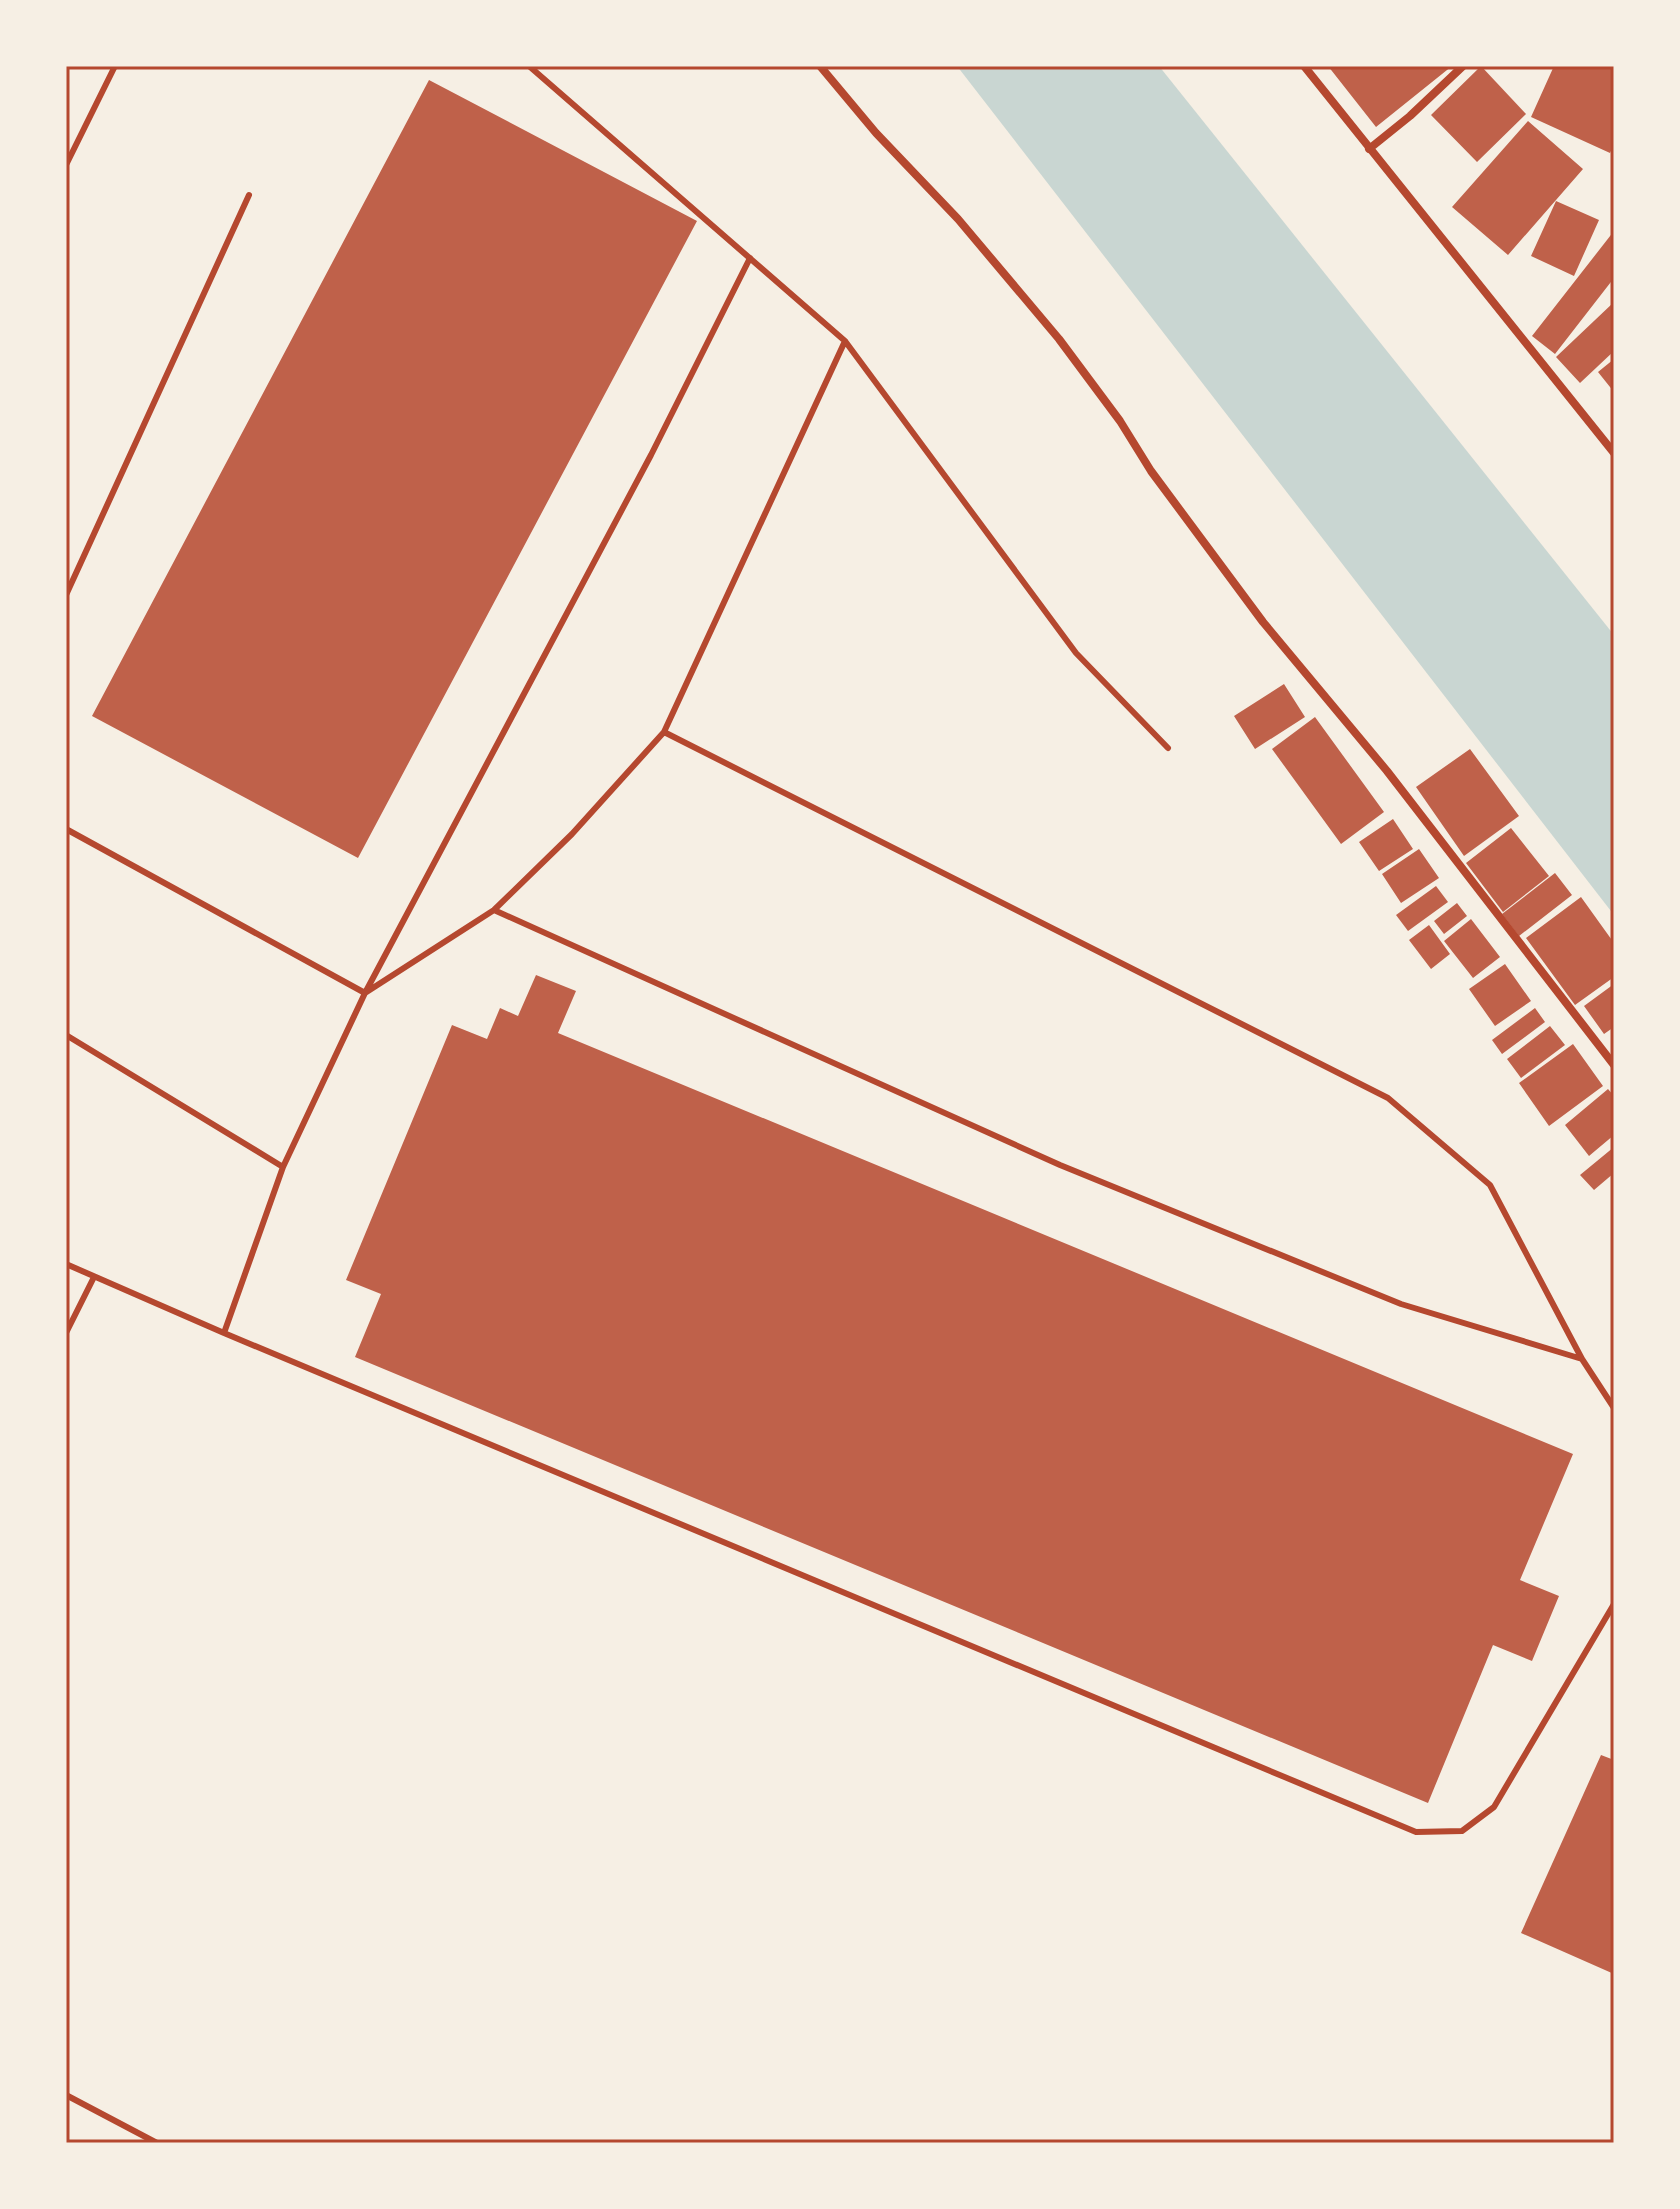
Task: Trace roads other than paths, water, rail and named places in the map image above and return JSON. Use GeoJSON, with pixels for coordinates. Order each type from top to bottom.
{"type":"FeatureCollection","features":[{"type":"Feature","properties":{"kind":"street"},"geometry":{"type":"LineString","coordinates":[[820,66],[876,133],[958,219],[1059,339],[1120,421],[1151,471],[1263,622],[1387,771],[1614,1065]]}},
{"type":"Feature","properties":{"kind":"street"},"geometry":{"type":"LineString","coordinates":[[1304,66],[1614,453]]}},
{"type":"Feature","properties":{"kind":"street"},"geometry":{"type":"LineString","coordinates":[[1369,149],[1410,116],[1463,66]]}},
{"type":"Feature","properties":{"kind":"lane"},"geometry":{"type":"LineString","coordinates":[[66,165],[115,66]]}},
{"type":"Feature","properties":{"kind":"lane"},"geometry":{"type":"LineString","coordinates":[[529,66],[845,341],[1076,653],[1168,748]]}},
{"type":"Feature","properties":{"kind":"lane"},"geometry":{"type":"LineString","coordinates":[[66,595],[249,195]]}},
{"type":"Feature","properties":{"kind":"lane"},"geometry":{"type":"LineString","coordinates":[[224,1333],[283,1167],[365,993],[651,455],[750,258]]}},
{"type":"Feature","properties":{"kind":"lane"},"geometry":{"type":"LineString","coordinates":[[365,993],[494,910],[572,834],[664,732],[845,341]]}},
{"type":"Feature","properties":{"kind":"lane"},"geometry":{"type":"LineString","coordinates":[[664,732],[1388,1098],[1490,1185],[1582,1359],[1614,1408]]}},
{"type":"Feature","properties":{"kind":"lane"},"geometry":{"type":"LineString","coordinates":[[66,829],[365,993]]}},
{"type":"Feature","properties":{"kind":"lane"},"geometry":{"type":"LineString","coordinates":[[494,910],[1060,1165],[1401,1304],[1582,1359]]}},
{"type":"Feature","properties":{"kind":"lane"},"geometry":{"type":"LineString","coordinates":[[66,1035],[283,1167]]}},
{"type":"Feature","properties":{"kind":"lane"},"geometry":{"type":"LineString","coordinates":[[66,1264],[1416,1832],[1462,1831],[1494,1807],[1614,1604]]}},
{"type":"Feature","properties":{"kind":"lane"},"geometry":{"type":"LineString","coordinates":[[66,1333],[94,1277]]}},
{"type":"Feature","properties":{"kind":"lane"},"geometry":{"type":"LineString","coordinates":[[66,2095],[157,2143]]}}]}
